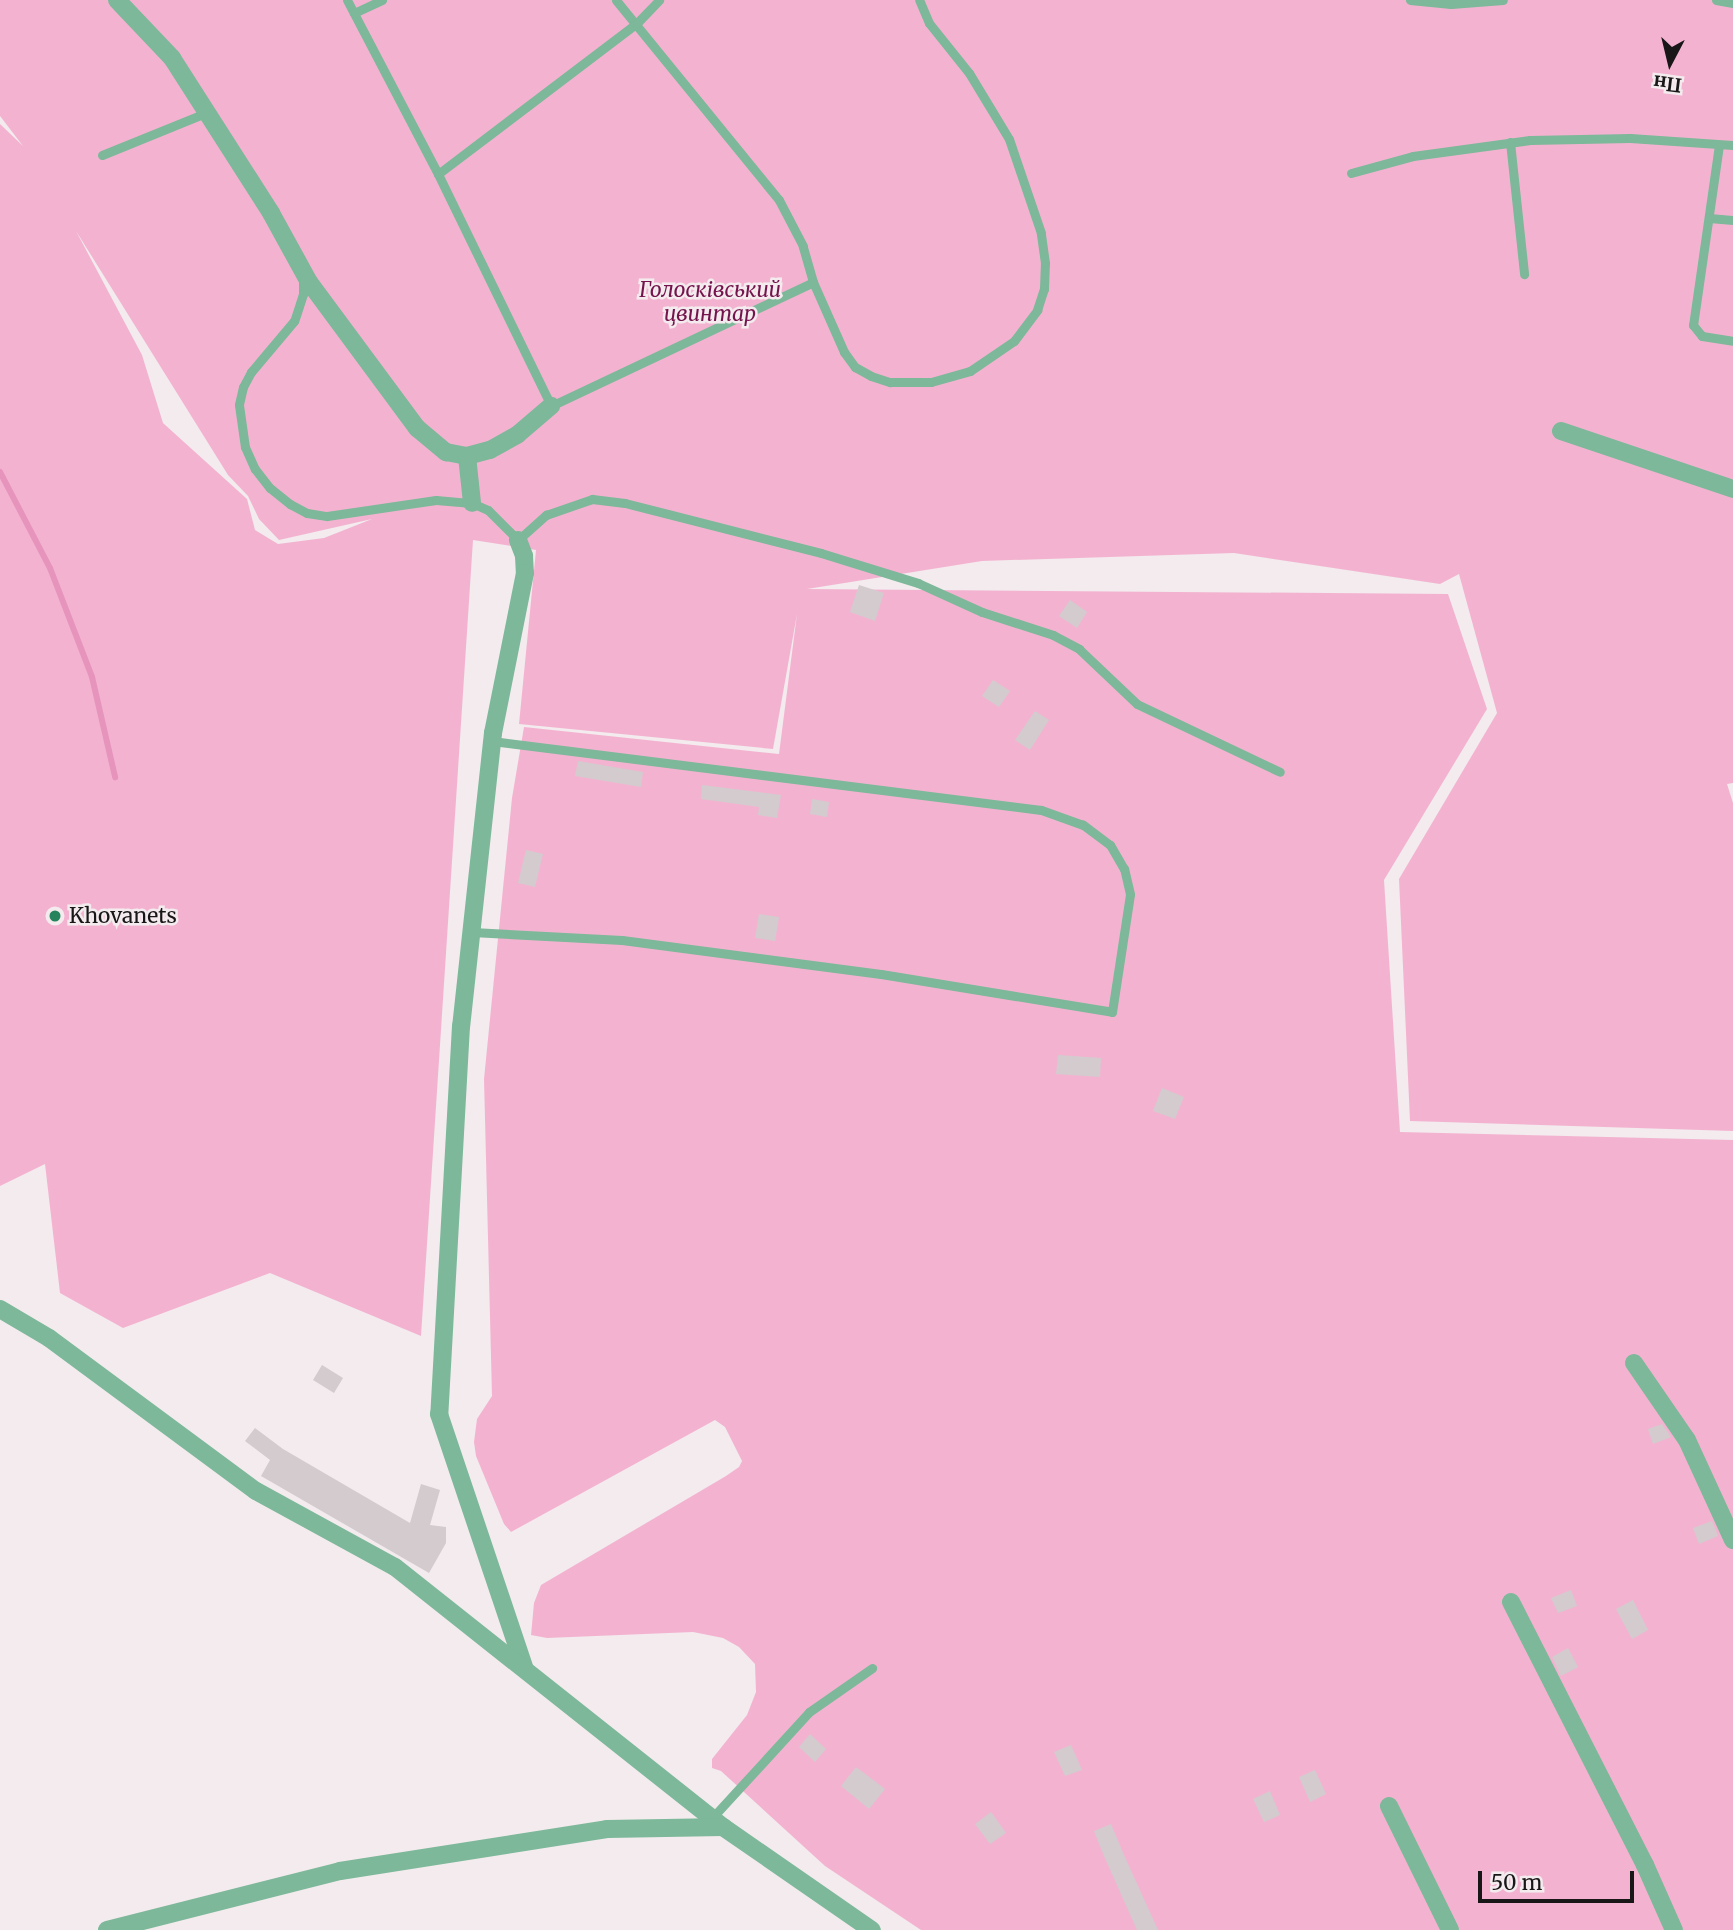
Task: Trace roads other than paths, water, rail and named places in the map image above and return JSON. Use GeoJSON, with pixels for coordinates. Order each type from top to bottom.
{"type":"FeatureCollection","features":[{"type":"Feature","properties":{"kind":"street"},"geometry":{"type":"LineString","coordinates":[[117,0],[172,58],[208,112],[301,268],[417,428],[446,452],[467,456],[490,450],[517,435],[551,406]]}},
{"type":"Feature","properties":{"kind":"street"},"geometry":{"type":"LineString","coordinates":[[1561,431],[1733,489]]}},
{"type":"Feature","properties":{"kind":"street"},"geometry":{"type":"LineString","coordinates":[[467,456],[472,503]]}},
{"type":"Feature","properties":{"kind":"street"},"geometry":{"type":"LineString","coordinates":[[518,540],[524,556],[525,573],[504,666],[492,741],[461,1026],[439,1414],[524,1667]]}},
{"type":"Feature","properties":{"kind":"street"},"geometry":{"type":"LineString","coordinates":[[0,1309],[49,1338],[256,1491],[395,1567],[717,1823],[872,1930]]}},
{"type":"Feature","properties":{"kind":"street"},"geometry":{"type":"LineString","coordinates":[[1634,1363],[1687,1440],[1733,1540]]}},
{"type":"Feature","properties":{"kind":"street"},"geometry":{"type":"LineString","coordinates":[[1511,1602],[1645,1865],[1674,1930]]}},
{"type":"Feature","properties":{"kind":"street"},"geometry":{"type":"LineString","coordinates":[[1389,1805],[1450,1930]]}},
{"type":"Feature","properties":{"kind":"street"},"geometry":{"type":"LineString","coordinates":[[107,1930],[340,1871],[607,1829],[717,1823]]}},
{"type":"Feature","properties":{"kind":"lane"},"geometry":{"type":"LineString","coordinates":[[347,0],[438,174],[551,406],[813,282]]}},
{"type":"Feature","properties":{"kind":"lane"},"geometry":{"type":"LineString","coordinates":[[354,13],[382,0]]}},
{"type":"Feature","properties":{"kind":"lane"},"geometry":{"type":"LineString","coordinates":[[616,0],[779,200],[803,246],[813,282],[844,352],[855,367],[890,382],[931,382],[970,371],[1014,341],[1037,310],[1044,289],[1045,263],[1041,233],[1009,139],[969,73],[929,23],[919,0]]}},
{"type":"Feature","properties":{"kind":"lane"},"geometry":{"type":"LineString","coordinates":[[438,174],[637,23],[659,0]]}},
{"type":"Feature","properties":{"kind":"lane"},"geometry":{"type":"LineString","coordinates":[[1410,0],[1451,4],[1503,0]]}},
{"type":"Feature","properties":{"kind":"lane"},"geometry":{"type":"LineString","coordinates":[[1716,0],[1733,3]]}},
{"type":"Feature","properties":{"kind":"lane"},"geometry":{"type":"LineString","coordinates":[[102,155],[208,112]]}},
{"type":"Feature","properties":{"kind":"lane"},"geometry":{"type":"LineString","coordinates":[[1351,173],[1413,156],[1510,142],[1595,138],[1733,145]]}},
{"type":"Feature","properties":{"kind":"lane"},"geometry":{"type":"LineString","coordinates":[[1510,142],[1524,274]]}},
{"type":"Feature","properties":{"kind":"lane"},"geometry":{"type":"LineString","coordinates":[[1719,145],[1693,325],[1702,336],[1733,341]]}},
{"type":"Feature","properties":{"kind":"lane"},"geometry":{"type":"LineString","coordinates":[[1709,218],[1733,220]]}},
{"type":"Feature","properties":{"kind":"lane"},"geometry":{"type":"LineString","coordinates":[[301,268],[303,294],[294,321],[251,372],[243,387],[239,405],[239,426],[255,469],[270,488],[290,504],[327,516],[436,500],[472,503],[488,510],[518,540],[546,515],[592,499],[661,512],[709,527],[821,553],[918,583],[982,612],[1053,635],[1079,649],[1137,704],[1167,721],[1280,772]]}},
{"type":"Feature","properties":{"kind":"lane"},"geometry":{"type":"LineString","coordinates":[[472,932],[622,940],[881,974],[1112,1012],[1130,894],[1124,869],[1110,845],[1083,825],[1041,810],[492,741]]}},
{"type":"Feature","properties":{"kind":"lane"},"geometry":{"type":"LineString","coordinates":[[717,1823],[809,1712],[872,1668]]}},
{"type":"Feature","properties":{"kind":"waterway"},"geometry":{"type":"LineString","coordinates":[[0,472],[50,568],[92,677],[115,777]]}},
{"type":"Feature","properties":{"kind":"place","name":"Khovanets"},"geometry":{"type":"Point","coordinates":[55,916]}},
{"type":"Feature","properties":{"kind":"park label","name":"Голосківський цвинтар"},"geometry":{"type":"Point","coordinates":[710,302]}}]}
